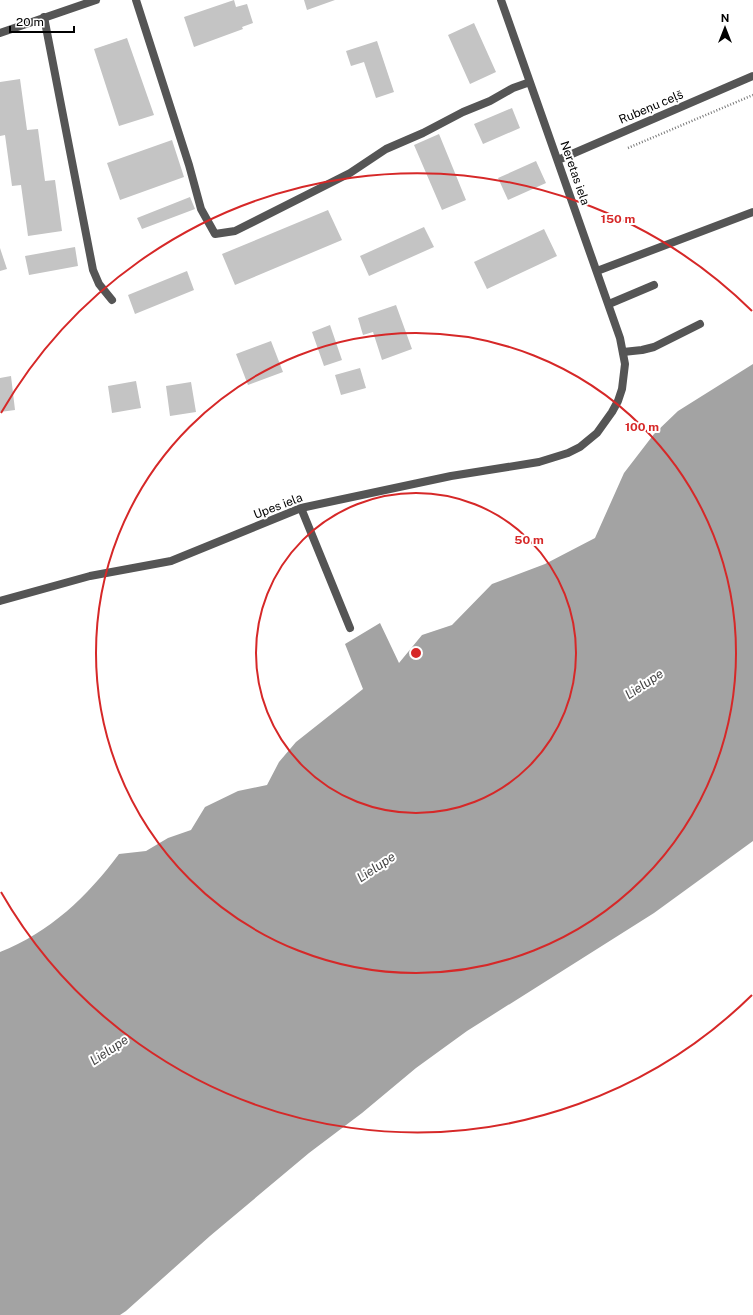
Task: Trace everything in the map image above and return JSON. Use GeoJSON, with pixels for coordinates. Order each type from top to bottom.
{"type":"FeatureCollection","features":[{"type":"Feature","properties":{"kind":"street"},"geometry":{"type":"LineString","coordinates":[[0,33],[96,0]]}},
{"type":"Feature","properties":{"kind":"street"},"geometry":{"type":"LineString","coordinates":[[136,0],[189,165],[201,209],[215,234],[235,231],[350,173],[386,149],[423,133],[463,112],[490,101],[513,88],[530,82]]}},
{"type":"Feature","properties":{"kind":"street","name":"Neretas iela"},"geometry":{"type":"LineString","coordinates":[[501,0],[609,304],[623,352],[624,377],[618,401],[605,423],[590,440]]}},
{"type":"Feature","properties":{"kind":"street"},"geometry":{"type":"LineString","coordinates":[[44,17],[93,270],[99,284],[112,300]]}},
{"type":"Feature","properties":{"kind":"street","name":"Rubeņu ceļš"},"geometry":{"type":"LineString","coordinates":[[558,160],[753,76]]}},
{"type":"Feature","properties":{"kind":"street"},"geometry":{"type":"LineString","coordinates":[[597,271],[753,212]]}},
{"type":"Feature","properties":{"kind":"street"},"geometry":{"type":"LineString","coordinates":[[609,304],[654,285]]}},
{"type":"Feature","properties":{"kind":"street"},"geometry":{"type":"LineString","coordinates":[[623,352],[654,347],[700,324]]}},
{"type":"Feature","properties":{"kind":"street","name":"Upes iela"},"geometry":{"type":"LineString","coordinates":[[0,601],[90,576],[171,561],[300,508],[452,476],[538,462],[568,453],[590,440]]}},
{"type":"Feature","properties":{"kind":"street"},"geometry":{"type":"LineString","coordinates":[[300,508],[350,628]]}},
{"type":"Feature","properties":{"kind":"path"},"geometry":{"type":"LineString","coordinates":[[622,151],[753,95]]}},
{"type":"Feature","properties":{"kind":"water","name":"Lielupe"},"geometry":{"type":"Polygon","coordinates":[[[753,364],[753,841],[654,913],[467,1031],[416,1068],[362,1113],[309,1153],[210,1236],[120,1315],[0,1315],[0,952],[35,935],[66,912],[94,884],[119,854],[146,851],[168,838],[191,830],[205,807],[238,791],[267,785],[279,762],[296,742],[363,689],[345,644],[380,623],[399,663],[422,635],[452,625],[492,584],[545,564],[595,538],[624,473],[654,434],[678,411],[753,364]]]}},
{"type":"Feature","properties":{"kind":"building"},"geometry":{"type":"Polygon","coordinates":[[[234,0],[236,7],[247,4],[253,23],[242,27],[243,29],[194,47],[184,17],[234,0]]]}},
{"type":"Feature","properties":{"kind":"building"},"geometry":{"type":"Polygon","coordinates":[[[304,0],[335,0],[307,10],[304,0]]]}},
{"type":"Feature","properties":{"kind":"building"},"geometry":{"type":"Polygon","coordinates":[[[474,23],[496,72],[470,84],[448,35],[474,23]]]}},
{"type":"Feature","properties":{"kind":"building"},"geometry":{"type":"Polygon","coordinates":[[[127,38],[154,115],[119,126],[94,49],[127,38]]]}},
{"type":"Feature","properties":{"kind":"building"},"geometry":{"type":"Polygon","coordinates":[[[377,41],[394,92],[376,98],[364,62],[351,66],[346,51],[377,41]]]}},
{"type":"Feature","properties":{"kind":"building"},"geometry":{"type":"Polygon","coordinates":[[[20,79],[27,130],[38,129],[45,181],[55,180],[62,231],[28,236],[21,185],[12,186],[5,135],[0,136],[0,82],[20,79]]]}},
{"type":"Feature","properties":{"kind":"building"},"geometry":{"type":"Polygon","coordinates":[[[512,108],[520,128],[483,144],[474,124],[512,108]]]}},
{"type":"Feature","properties":{"kind":"building"},"geometry":{"type":"Polygon","coordinates":[[[439,134],[466,200],[442,210],[414,145],[439,134]]]}},
{"type":"Feature","properties":{"kind":"building"},"geometry":{"type":"Polygon","coordinates":[[[172,140],[184,177],[120,200],[107,163],[172,140]]]}},
{"type":"Feature","properties":{"kind":"building"},"geometry":{"type":"Polygon","coordinates":[[[536,161],[546,183],[508,200],[498,178],[536,161]]]}},
{"type":"Feature","properties":{"kind":"building"},"geometry":{"type":"Polygon","coordinates":[[[190,197],[195,209],[142,229],[137,218],[190,197]]]}},
{"type":"Feature","properties":{"kind":"building"},"geometry":{"type":"Polygon","coordinates":[[[328,210],[342,240],[235,285],[222,254],[328,210]]]}},
{"type":"Feature","properties":{"kind":"building"},"geometry":{"type":"Polygon","coordinates":[[[424,227],[434,247],[369,276],[360,256],[424,227]]]}},
{"type":"Feature","properties":{"kind":"building"},"geometry":{"type":"Polygon","coordinates":[[[544,229],[557,256],[487,289],[474,262],[544,229]]]}},
{"type":"Feature","properties":{"kind":"building"},"geometry":{"type":"Polygon","coordinates":[[[75,247],[78,266],[29,275],[25,256],[75,247]]]}},
{"type":"Feature","properties":{"kind":"building"},"geometry":{"type":"Polygon","coordinates":[[[0,248],[7,269],[0,271],[0,248]]]}},
{"type":"Feature","properties":{"kind":"building"},"geometry":{"type":"Polygon","coordinates":[[[187,271],[194,290],[135,314],[128,295],[187,271]]]}},
{"type":"Feature","properties":{"kind":"building"},"geometry":{"type":"Polygon","coordinates":[[[396,305],[412,349],[382,360],[373,332],[363,335],[358,318],[396,305]]]}},
{"type":"Feature","properties":{"kind":"building"},"geometry":{"type":"Polygon","coordinates":[[[330,325],[342,360],[324,366],[312,332],[330,325]]]}},
{"type":"Feature","properties":{"kind":"building"},"geometry":{"type":"Polygon","coordinates":[[[271,341],[283,372],[248,385],[236,354],[271,341]]]}},
{"type":"Feature","properties":{"kind":"building"},"geometry":{"type":"Polygon","coordinates":[[[360,368],[366,388],[341,395],[335,375],[360,368]]]}},
{"type":"Feature","properties":{"kind":"building"},"geometry":{"type":"Polygon","coordinates":[[[11,376],[15,410],[0,412],[0,378],[11,376]]]}},
{"type":"Feature","properties":{"kind":"building"},"geometry":{"type":"Polygon","coordinates":[[[136,381],[141,408],[112,413],[108,386],[136,381]]]}},
{"type":"Feature","properties":{"kind":"building"},"geometry":{"type":"Polygon","coordinates":[[[191,382],[196,412],[170,416],[166,386],[191,382]]]}}]}
